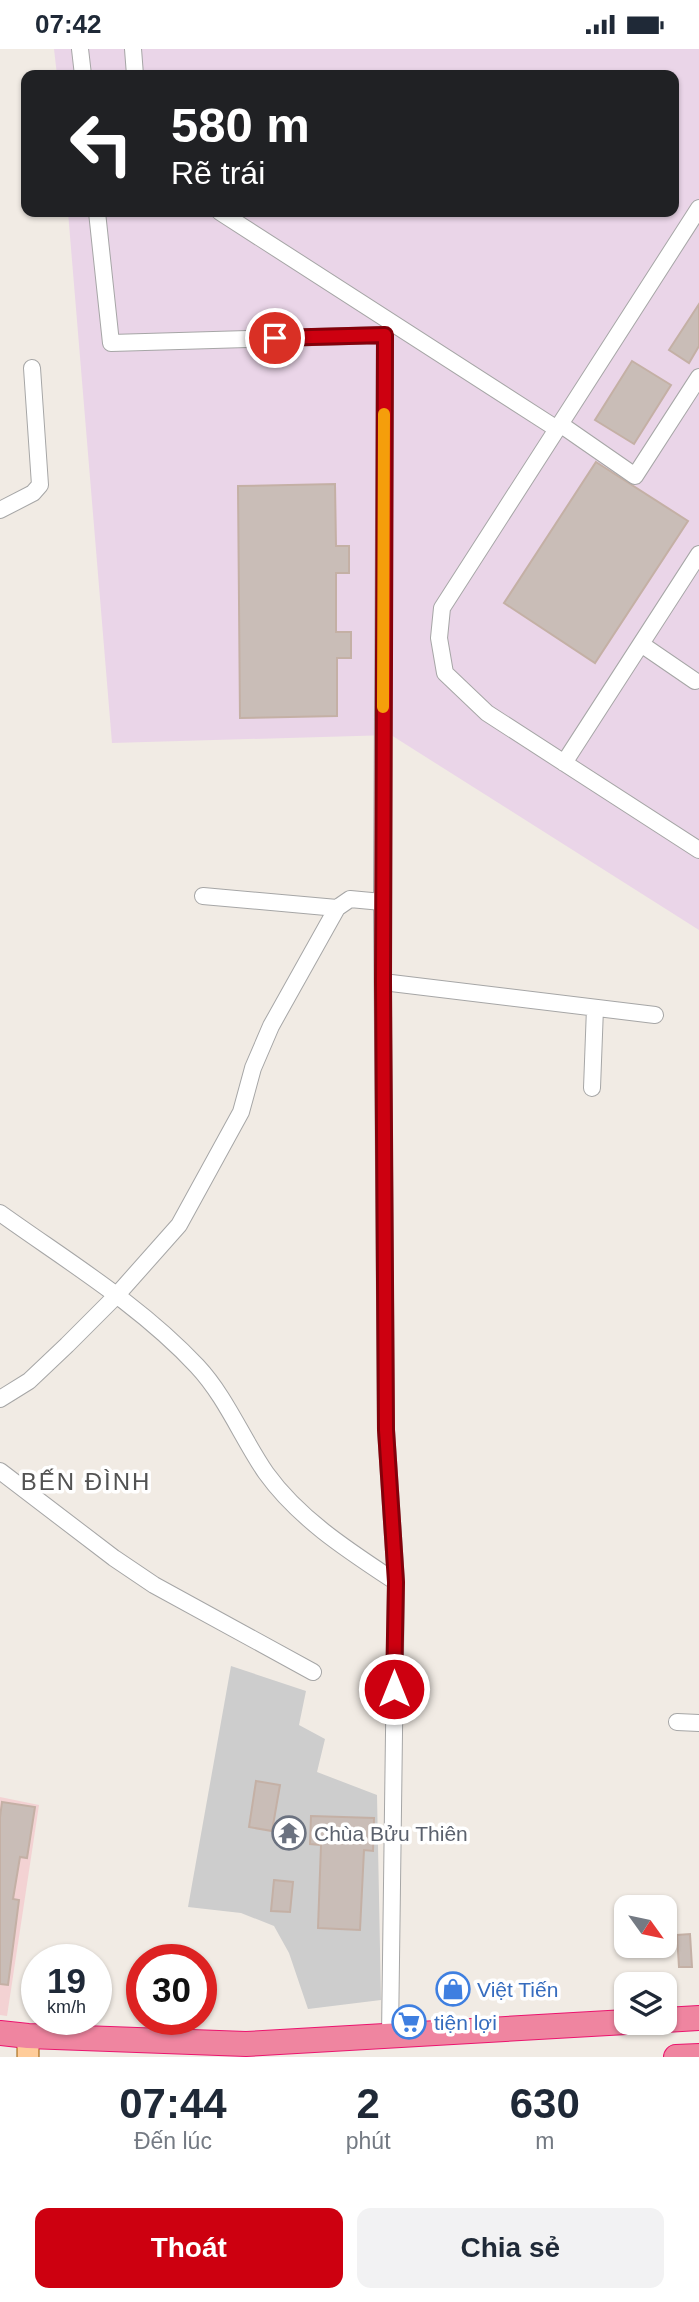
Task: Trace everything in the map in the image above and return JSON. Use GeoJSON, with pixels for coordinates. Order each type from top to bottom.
{"type":"FeatureCollection","features":[{"type":"Feature","properties":{"kind":"highway"},"geometry":{"type":"LineString","coordinates":[[677,2019],[699,2018]]}},
{"type":"Feature","properties":{"kind":"highway"},"geometry":{"type":"LineString","coordinates":[[0,2033],[28,2047],[246,2044],[614,2023]]}},
{"type":"Feature","properties":{"kind":"highway"},"geometry":{"type":"LineString","coordinates":[[677,2057],[699,2056]]}},
{"type":"Feature","properties":{"kind":"street"},"geometry":{"type":"LineString","coordinates":[[80,49],[82,70]]}},
{"type":"Feature","properties":{"kind":"street"},"geometry":{"type":"LineString","coordinates":[[133,49],[135,70]]}},
{"type":"Feature","properties":{"kind":"street"},"geometry":{"type":"LineString","coordinates":[[699,208],[442,608],[439,638],[444,673],[487,713],[699,850]]}},
{"type":"Feature","properties":{"kind":"street"},"geometry":{"type":"LineString","coordinates":[[98,217],[111,343],[385,335],[382,902],[386,1430],[396,1582],[390,2036]]}},
{"type":"Feature","properties":{"kind":"street"},"geometry":{"type":"LineString","coordinates":[[228,217],[635,476],[699,376]]}},
{"type":"Feature","properties":{"kind":"street"},"geometry":{"type":"LineString","coordinates":[[0,510],[33,493],[40,485],[32,367]]}},
{"type":"Feature","properties":{"kind":"street"},"geometry":{"type":"LineString","coordinates":[[564,763],[699,554]]}},
{"type":"Feature","properties":{"kind":"street"},"geometry":{"type":"LineString","coordinates":[[641,644],[695,681]]}},
{"type":"Feature","properties":{"kind":"street"},"geometry":{"type":"LineString","coordinates":[[203,896],[337,908]]}},
{"type":"Feature","properties":{"kind":"street"},"geometry":{"type":"LineString","coordinates":[[0,1399],[29,1381],[116,1296],[179,1225],[241,1112],[253,1068],[271,1027],[337,908],[350,899],[382,902]]}},
{"type":"Feature","properties":{"kind":"street"},"geometry":{"type":"LineString","coordinates":[[383,982],[654,1015]]}},
{"type":"Feature","properties":{"kind":"street"},"geometry":{"type":"LineString","coordinates":[[592,1088],[595,1008]]}},
{"type":"Feature","properties":{"kind":"street"},"geometry":{"type":"LineString","coordinates":[[0,1213],[154,1324],[199,1368],[287,1500],[349,1551],[396,1582]]}},
{"type":"Feature","properties":{"kind":"street"},"geometry":{"type":"LineString","coordinates":[[0,1471],[114,1559],[154,1585],[313,1672]]}},
{"type":"Feature","properties":{"kind":"street"},"geometry":{"type":"LineString","coordinates":[[677,1722],[699,1723]]}},
{"type":"Feature","properties":{"kind":"shaded area"},"geometry":{"type":"Polygon","coordinates":[[[54,49],[699,49],[699,930],[391,735],[112,743],[68,217],[679,217],[679,70],[56,70],[54,49]]]}},
{"type":"Feature","properties":{"kind":"shaded area","name":"Chùa Bửu Thiên"},"geometry":{"type":"Polygon","coordinates":[[[231,1666],[306,1691],[299,1725],[325,1739],[317,1772],[377,1795],[381,2000],[308,2009],[289,1953],[274,1926],[241,1913],[188,1907],[231,1666]]]}},
{"type":"Feature","properties":{"kind":"shaded area"},"geometry":{"type":"Polygon","coordinates":[[[0,1797],[39,1805],[7,2016],[0,2015],[0,1797]]]}},
{"type":"Feature","properties":{"kind":"building"},"geometry":{"type":"Polygon","coordinates":[[[699,304],[699,346],[689,363],[669,350],[699,304]]]}},
{"type":"Feature","properties":{"kind":"building"},"geometry":{"type":"Polygon","coordinates":[[[632,361],[671,385],[634,444],[595,420],[632,361]]]}},
{"type":"Feature","properties":{"kind":"building"},"geometry":{"type":"Polygon","coordinates":[[[596,462],[688,521],[595,663],[504,603],[596,462]]]}},
{"type":"Feature","properties":{"kind":"building"},"geometry":{"type":"Polygon","coordinates":[[[335,484],[336,546],[349,546],[349,573],[336,573],[336,632],[351,632],[351,658],[337,658],[337,716],[240,718],[238,486],[335,484]]]}},
{"type":"Feature","properties":{"kind":"building"},"geometry":{"type":"Polygon","coordinates":[[[256,1781],[280,1785],[272,1831],[249,1827],[256,1781]]]}},
{"type":"Feature","properties":{"kind":"building"},"geometry":{"type":"Polygon","coordinates":[[[2,1802],[35,1807],[27,1858],[20,1857],[13,1899],[19,1900],[8,1985],[0,1984],[2,1802]]]}},
{"type":"Feature","properties":{"kind":"building"},"geometry":{"type":"Polygon","coordinates":[[[311,1816],[374,1818],[373,1851],[364,1850],[360,1930],[318,1928],[321,1845],[310,1844],[311,1816]]]}},
{"type":"Feature","properties":{"kind":"building"},"geometry":{"type":"Polygon","coordinates":[[[274,1880],[293,1882],[290,1912],[271,1911],[274,1880]]]}},
{"type":"Feature","properties":{"kind":"building"},"geometry":{"type":"Polygon","coordinates":[[[690,1934],[692,1967],[679,1967],[677,1935],[690,1934]]]}},
{"type":"Feature","properties":{"kind":"slow traffic"},"geometry":{"type":"LineString","coordinates":[[383,707],[384,414]]}},
{"type":"Feature","properties":{"kind":"place","name":"Chùa Bửu Thiên"},"geometry":{"type":"Point","coordinates":[289,1833]}},
{"type":"Feature","properties":{"kind":"place","name":"Việt Tiến"},"geometry":{"type":"Point","coordinates":[453,1989]}},
{"type":"Feature","properties":{"kind":"place","name":"tiện lợi"},"geometry":{"type":"Point","coordinates":[409,2022]}},
{"type":"Feature","properties":{"kind":"district","name":"BẾN ĐÌNH"},"geometry":{"type":"Point","coordinates":[86,1481]}},
{"type":"Feature","properties":{"kind":"route"},"geometry":{"type":"LineString","coordinates":[[275,338],[385,335],[382,860],[386,1430],[396,1582],[394,1689]]}}]}
